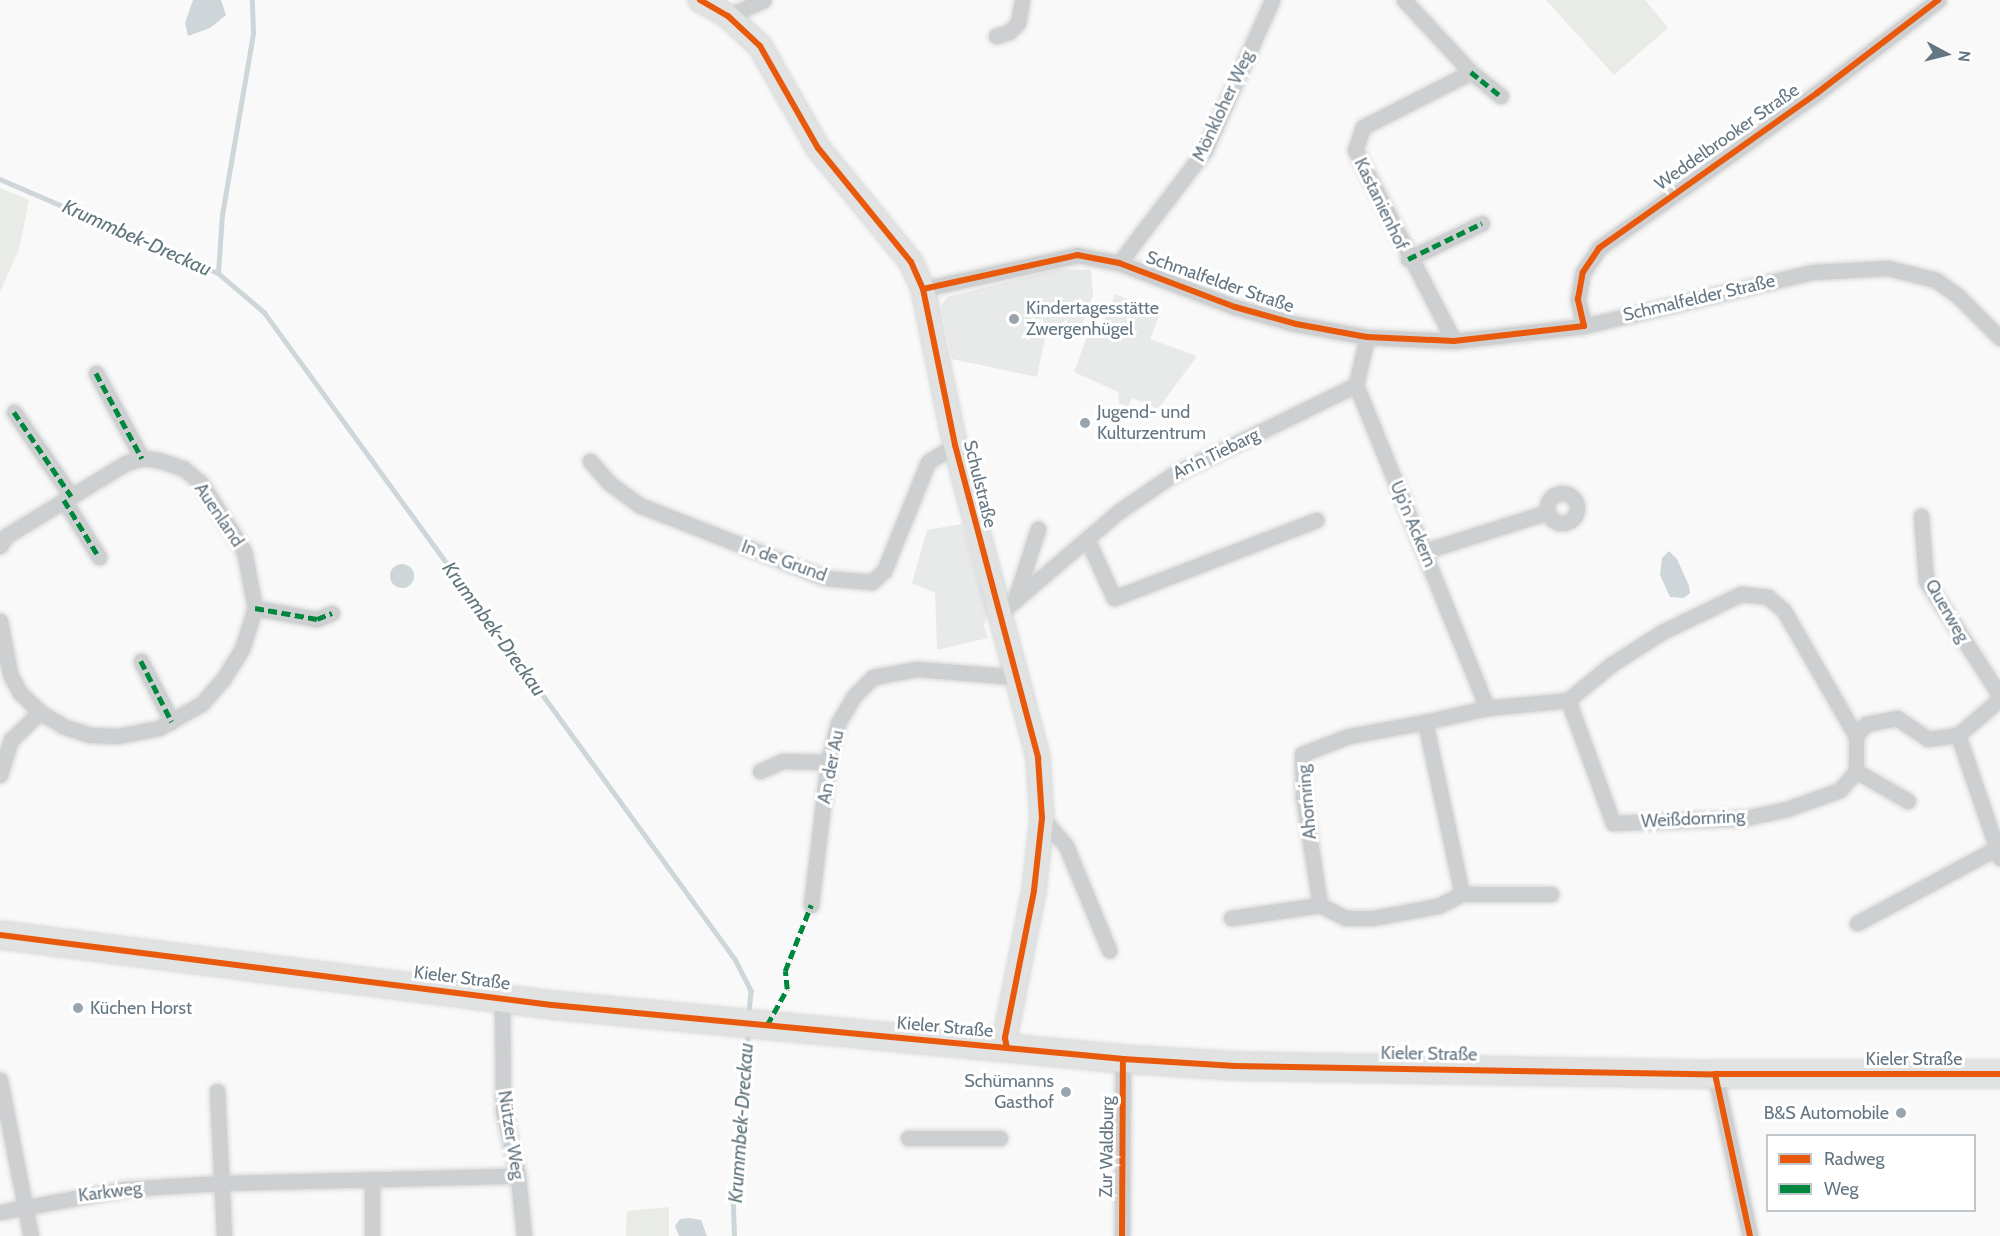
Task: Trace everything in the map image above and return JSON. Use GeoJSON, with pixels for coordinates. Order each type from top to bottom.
{"type":"FeatureCollection","features":[{"type":"Feature","properties":{"kind":"main road","name":"Kieler Straße"},"geometry":{"type":"LineString","coordinates":[[0,935],[502,998],[1123,1059],[1235,1066],[1715,1074],[2000,1074]]}},
{"type":"Feature","properties":{"kind":"street","name":"Schulstraße"},"geometry":{"type":"LineString","coordinates":[[700,0],[728,16],[764,52],[818,148],[911,262],[923,289],[954,445],[1007,608],[1017,677],[1038,758],[1042,818],[1034,891],[1005,1038],[1007,1048]]}},
{"type":"Feature","properties":{"kind":"street"},"geometry":{"type":"LineString","coordinates":[[728,16],[764,0]]}},
{"type":"Feature","properties":{"kind":"street"},"geometry":{"type":"LineString","coordinates":[[996,36],[1009,32],[1018,23],[1022,0]]}},
{"type":"Feature","properties":{"kind":"street","name":"Mönkloher Weg"},"geometry":{"type":"LineString","coordinates":[[1119,263],[1205,150],[1272,0]]}},
{"type":"Feature","properties":{"kind":"street"},"geometry":{"type":"LineString","coordinates":[[1404,0],[1471,72],[1501,96]]}},
{"type":"Feature","properties":{"kind":"street","name":"Weddelbrooker Straße"},"geometry":{"type":"LineString","coordinates":[[1584,326],[1578,299],[1583,272],[1599,248],[1817,93],[1938,0]]}},
{"type":"Feature","properties":{"kind":"street","name":"Kastanienhof"},"geometry":{"type":"LineString","coordinates":[[1454,341],[1408,259],[1355,150],[1363,127],[1471,72]]}},
{"type":"Feature","properties":{"kind":"street","name":"Kastanienhof"},"geometry":{"type":"LineString","coordinates":[[1408,259],[1482,223]]}},
{"type":"Feature","properties":{"kind":"street","name":"Schmalfelder Straße"},"geometry":{"type":"LineString","coordinates":[[923,289],[1054,257],[1077,255],[1119,263],[1235,307],[1296,324],[1366,338],[1454,341],[1584,326],[1795,276],[1868,267],[1900,269],[1936,280],[1958,296],[1997,331]]}},
{"type":"Feature","properties":{"kind":"street"},"geometry":{"type":"LineString","coordinates":[[1356,385],[1366,338]]}},
{"type":"Feature","properties":{"kind":"street"},"geometry":{"type":"LineString","coordinates":[[0,546],[6,536],[67,498],[126,463],[142,458],[96,373]]}},
{"type":"Feature","properties":{"kind":"street","name":"An'n Tiebarg"},"geometry":{"type":"LineString","coordinates":[[1007,608],[1118,512],[1172,475],[1356,385]]}},
{"type":"Feature","properties":{"kind":"street","name":"Up'n Ackern"},"geometry":{"type":"LineString","coordinates":[[1356,385],[1487,708]]}},
{"type":"Feature","properties":{"kind":"street"},"geometry":{"type":"LineString","coordinates":[[14,412],[67,498],[99,557]]}},
{"type":"Feature","properties":{"kind":"street","name":"In de Grund"},"geometry":{"type":"LineString","coordinates":[[590,462],[609,483],[639,505],[825,578],[872,582],[885,571],[928,462],[954,445]]}},
{"type":"Feature","properties":{"kind":"street","name":"Auenland"},"geometry":{"type":"LineString","coordinates":[[0,621],[10,674],[20,693],[40,712],[90,735],[117,736],[172,722],[201,704],[224,678],[250,631],[255,608],[244,551],[201,483],[183,468],[142,458]]}},
{"type":"Feature","properties":{"kind":"street"},"geometry":{"type":"LineString","coordinates":[[1425,551],[1548,512]]}},
{"type":"Feature","properties":{"kind":"street","name":"Querweg"},"geometry":{"type":"LineString","coordinates":[[1921,516],[1926,581],[2000,697],[1958,735]]}},
{"type":"Feature","properties":{"kind":"street"},"geometry":{"type":"LineString","coordinates":[[1087,539],[1114,598],[1316,520]]}},
{"type":"Feature","properties":{"kind":"street"},"geometry":{"type":"LineString","coordinates":[[1007,608],[1038,529]]}},
{"type":"Feature","properties":{"kind":"street"},"geometry":{"type":"LineString","coordinates":[[1487,708],[1568,700],[1612,664],[1662,632],[1741,594],[1768,597],[1784,611],[1856,736],[1856,771],[1908,801]]}},
{"type":"Feature","properties":{"kind":"street"},"geometry":{"type":"LineString","coordinates":[[255,608],[316,619],[332,613]]}},
{"type":"Feature","properties":{"kind":"street"},"geometry":{"type":"LineString","coordinates":[[141,661],[172,722]]}},
{"type":"Feature","properties":{"kind":"street","name":"An der Au"},"geometry":{"type":"LineString","coordinates":[[811,905],[828,762],[838,723],[855,695],[873,677],[917,669],[1017,677]]}},
{"type":"Feature","properties":{"kind":"street","name":"Weißdornring"},"geometry":{"type":"LineString","coordinates":[[1568,700],[1613,823],[1745,818],[1787,809],[1839,790],[1856,771]]}},
{"type":"Feature","properties":{"kind":"street","name":"Ahornring"},"geometry":{"type":"LineString","coordinates":[[1320,905],[1303,797],[1302,754],[1349,736],[1487,708]]}},
{"type":"Feature","properties":{"kind":"street"},"geometry":{"type":"LineString","coordinates":[[0,775],[11,740],[40,712]]}},
{"type":"Feature","properties":{"kind":"street"},"geometry":{"type":"LineString","coordinates":[[1856,736],[1866,724],[1897,717],[1928,739],[1958,735],[1998,853],[1857,923]]}},
{"type":"Feature","properties":{"kind":"street"},"geometry":{"type":"LineString","coordinates":[[1425,722],[1462,894]]}},
{"type":"Feature","properties":{"kind":"street"},"geometry":{"type":"LineString","coordinates":[[760,771],[782,761],[828,762]]}},
{"type":"Feature","properties":{"kind":"street"},"geometry":{"type":"LineString","coordinates":[[1042,818],[1066,846],[1109,950]]}},
{"type":"Feature","properties":{"kind":"street"},"geometry":{"type":"LineString","coordinates":[[1231,918],[1320,905],[1346,918],[1373,918],[1438,906],[1462,894],[1551,894]]}},
{"type":"Feature","properties":{"kind":"street","name":"Nützer Weg"},"geometry":{"type":"LineString","coordinates":[[502,998],[503,1112],[518,1176],[524,1236]]}},
{"type":"Feature","properties":{"kind":"street","name":"Zur Waldburg"},"geometry":{"type":"LineString","coordinates":[[1122,1236],[1123,1059]]}},
{"type":"Feature","properties":{"kind":"street"},"geometry":{"type":"LineString","coordinates":[[1715,1074],[1750,1236]]}},
{"type":"Feature","properties":{"kind":"street"},"geometry":{"type":"LineString","coordinates":[[0,1080],[32,1236]]}},
{"type":"Feature","properties":{"kind":"street"},"geometry":{"type":"LineString","coordinates":[[217,1091],[224,1236]]}},
{"type":"Feature","properties":{"kind":"street"},"geometry":{"type":"LineString","coordinates":[[908,1138],[1000,1138]]}},
{"type":"Feature","properties":{"kind":"street","name":"Karkweg"},"geometry":{"type":"LineString","coordinates":[[0,1212],[26,1205],[124,1189],[221,1183],[518,1176]]}},
{"type":"Feature","properties":{"kind":"street"},"geometry":{"type":"LineString","coordinates":[[372,1180],[372,1236]]}},
{"type":"Feature","properties":{"kind":"shaded area"},"geometry":{"type":"Polygon","coordinates":[[[193,0],[221,0],[226,15],[210,28],[188,36],[185,23],[193,0]]]}},
{"type":"Feature","properties":{"kind":"shaded area"},"geometry":{"type":"Polygon","coordinates":[[[1546,0],[1645,0],[1668,28],[1614,75],[1546,0]]]}},
{"type":"Feature","properties":{"kind":"shaded area"},"geometry":{"type":"Polygon","coordinates":[[[0,188],[29,200],[19,249],[0,292],[0,188]]]}},
{"type":"Feature","properties":{"kind":"shaded area","name":"Kindertagesstätte Zwergenhügel"},"geometry":{"type":"Polygon","coordinates":[[[1059,269],[1091,270],[1093,295],[1077,339],[1046,333],[1037,377],[952,359],[941,306],[947,297],[1059,269]]]}},
{"type":"Feature","properties":{"kind":"shaded area","name":"Kindertagesstätte Zwergenhügel"},"geometry":{"type":"Polygon","coordinates":[[[1115,294],[1161,312],[1150,339],[1197,356],[1158,409],[1132,398],[1128,407],[1119,403],[1118,392],[1074,372],[1090,328],[1100,332],[1115,294]]]}},
{"type":"Feature","properties":{"kind":"shaded area"},"geometry":{"type":"Polygon","coordinates":[[[962,524],[988,613],[984,625],[988,638],[937,650],[935,593],[912,583],[927,530],[962,524]]]}},
{"type":"Feature","properties":{"kind":"shaded area"},"geometry":{"type":"Polygon","coordinates":[[[1669,551],[1677,559],[1689,586],[1690,593],[1684,598],[1670,597],[1660,575],[1662,558],[1669,551]]]}},
{"type":"Feature","properties":{"kind":"shaded area"},"geometry":{"type":"Polygon","coordinates":[[[402,564],[411,567],[414,576],[411,585],[402,588],[393,585],[390,576],[393,567],[402,564]]]}},
{"type":"Feature","properties":{"kind":"shaded area"},"geometry":{"type":"Polygon","coordinates":[[[669,1207],[669,1236],[626,1236],[627,1211],[669,1207]]]}},
{"type":"Feature","properties":{"kind":"shaded area"},"geometry":{"type":"Polygon","coordinates":[[[680,1219],[701,1220],[707,1236],[679,1236],[675,1226],[680,1219]]]}},
{"type":"Feature","properties":{"kind":"waterway"},"geometry":{"type":"LineString","coordinates":[[218,273],[222,215],[253,33],[252,0]]}},
{"type":"Feature","properties":{"kind":"waterway","name":"Krummbek-Dreckau"},"geometry":{"type":"LineString","coordinates":[[0,179],[218,273],[264,312],[735,959],[751,991],[749,1015]]}},
{"type":"Feature","properties":{"kind":"waterway","name":"Krummbek-Dreckau"},"geometry":{"type":"LineString","coordinates":[[734,1236],[733,1201],[748,1033]]}},
{"type":"Feature","properties":{"kind":"marked path"},"geometry":{"type":"LineString","coordinates":[[1471,72],[1501,96]]}},
{"type":"Feature","properties":{"kind":"marked path"},"geometry":{"type":"LineString","coordinates":[[1408,259],[1482,223]]}},
{"type":"Feature","properties":{"kind":"marked path"},"geometry":{"type":"LineString","coordinates":[[96,373],[142,458]]}},
{"type":"Feature","properties":{"kind":"marked path"},"geometry":{"type":"LineString","coordinates":[[14,412],[71,496]]}},
{"type":"Feature","properties":{"kind":"marked path"},"geometry":{"type":"LineString","coordinates":[[64,500],[99,557]]}},
{"type":"Feature","properties":{"kind":"marked path"},"geometry":{"type":"LineString","coordinates":[[255,608],[317,619],[332,613]]}},
{"type":"Feature","properties":{"kind":"marked path"},"geometry":{"type":"LineString","coordinates":[[141,661],[172,722]]}},
{"type":"Feature","properties":{"kind":"marked path"},"geometry":{"type":"LineString","coordinates":[[767,1025],[787,989],[785,971],[811,905]]}},
{"type":"Feature","properties":{"kind":"cycle path"},"geometry":{"type":"LineString","coordinates":[[700,0],[728,16],[760,46],[818,148],[911,262],[923,289],[955,445],[1038,758],[1042,818],[1034,891],[1005,1038],[1007,1048]]}},
{"type":"Feature","properties":{"kind":"cycle path"},"geometry":{"type":"LineString","coordinates":[[923,289],[1077,255],[1119,263],[1235,307],[1296,324],[1367,337],[1454,341],[1584,326],[1578,299],[1583,272],[1599,248],[1817,93],[1938,0]]}},
{"type":"Feature","properties":{"kind":"cycle path"},"geometry":{"type":"LineString","coordinates":[[0,935],[552,1005],[1123,1059],[1235,1066],[1715,1074],[2000,1074]]}},
{"type":"Feature","properties":{"kind":"cycle path"},"geometry":{"type":"LineString","coordinates":[[1122,1236],[1123,1059]]}},
{"type":"Feature","properties":{"kind":"cycle path"},"geometry":{"type":"LineString","coordinates":[[1715,1074],[1750,1236]]}},
{"type":"Feature","properties":{"kind":"place","name":"Kindertagesstätte Zwergenhügel"},"geometry":{"type":"Point","coordinates":[1014,319]}},
{"type":"Feature","properties":{"kind":"place","name":"Jugend- und Kulturzentrum"},"geometry":{"type":"Point","coordinates":[1085,423]}},
{"type":"Feature","properties":{"kind":"place","name":"Küchen Horst"},"geometry":{"type":"Point","coordinates":[78,1008]}},
{"type":"Feature","properties":{"kind":"place","name":"Schümanns Gasthof"},"geometry":{"type":"Point","coordinates":[1066,1092]}},
{"type":"Feature","properties":{"kind":"place","name":"B&S Automobile"},"geometry":{"type":"Point","coordinates":[1901,1113]}}]}
